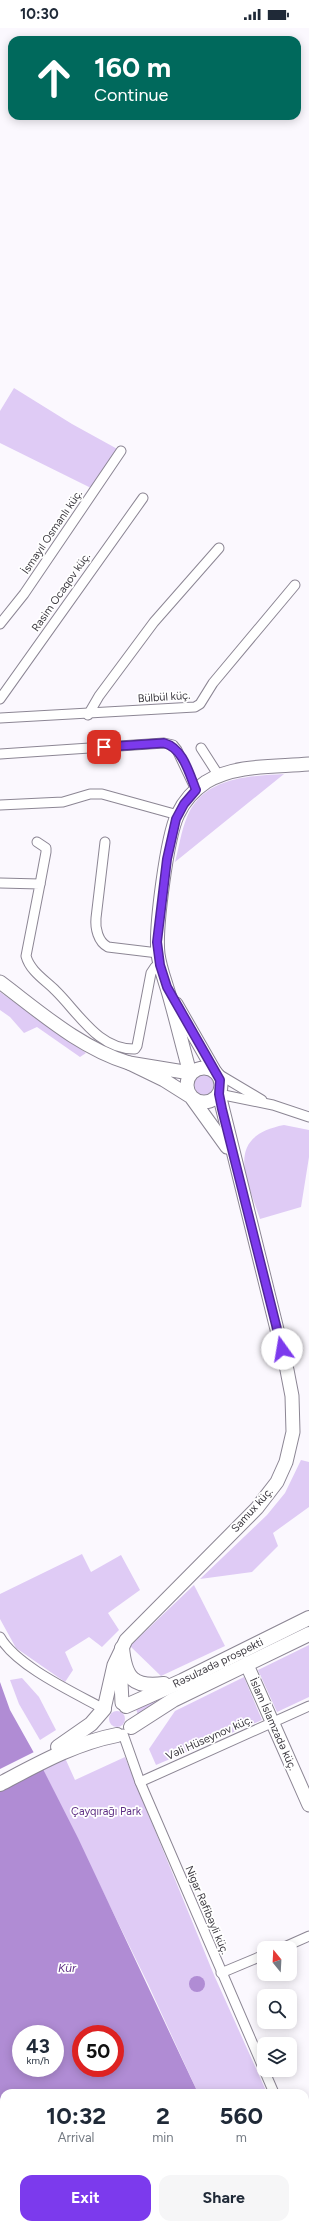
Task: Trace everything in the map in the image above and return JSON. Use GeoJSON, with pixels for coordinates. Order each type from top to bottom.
{"type":"FeatureCollection","features":[{"type":"Feature","properties":{"kind":"main road"},"geometry":{"type":"LineString","coordinates":[[233,1156],[186,1088],[190,1073],[159,959],[158,934],[167,859],[178,815],[189,797],[196,790],[219,776],[253,768],[309,764]]}},
{"type":"Feature","properties":{"kind":"main road"},"geometry":{"type":"LineString","coordinates":[[0,982],[74,1037],[106,1055],[129,1063],[164,1080],[195,1100],[206,1102],[215,1098],[219,1094],[221,1085],[167,987]]}},
{"type":"Feature","properties":{"kind":"main road"},"geometry":{"type":"LineString","coordinates":[[129,1063],[190,1073],[194,1070],[205,1067],[215,1072]]}},
{"type":"Feature","properties":{"kind":"main road","name":"Samux küç."},"geometry":{"type":"LineString","coordinates":[[104,1709],[110,1678],[122,1648],[132,1633],[257,1508],[276,1482],[290,1451],[293,1432],[293,1414],[287,1370],[269,1292],[233,1156],[219,1094]]}},
{"type":"Feature","properties":{"kind":"main road","name":"Rəsulzadə prospekti"},"geometry":{"type":"LineString","coordinates":[[124,1705],[182,1681],[309,1618]]}},
{"type":"Feature","properties":{"kind":"main road","name":"Rəsulzadə prospekti"},"geometry":{"type":"LineString","coordinates":[[124,1732],[163,1705],[309,1634]]}},
{"type":"Feature","properties":{"kind":"main road"},"geometry":{"type":"LineString","coordinates":[[122,1648],[126,1670],[133,1680],[138,1683],[156,1685],[182,1681]]}},
{"type":"Feature","properties":{"kind":"main road"},"geometry":{"type":"LineString","coordinates":[[122,1648],[119,1664],[124,1705],[132,1713],[124,1732]]}},
{"type":"Feature","properties":{"kind":"main road","name":"İslam İslamzadə küç."},"geometry":{"type":"LineString","coordinates":[[247,1665],[309,1805]]}},
{"type":"Feature","properties":{"kind":"main road"},"geometry":{"type":"LineString","coordinates":[[0,1784],[60,1749],[91,1724],[104,1709],[112,1704],[124,1705]]}},
{"type":"Feature","properties":{"kind":"main road"},"geometry":{"type":"LineString","coordinates":[[104,1709],[101,1724],[108,1732],[124,1732]]}},
{"type":"Feature","properties":{"kind":"main road"},"geometry":{"type":"LineString","coordinates":[[0,1775],[60,1749],[124,1732]]}},
{"type":"Feature","properties":{"kind":"street","name":"İsmayıl Osmanlı küç."},"geometry":{"type":"LineString","coordinates":[[0,624],[24,594],[121,451]]}},
{"type":"Feature","properties":{"kind":"street","name":"Rasim Ocaqov küç."},"geometry":{"type":"LineString","coordinates":[[0,699],[143,498]]}},
{"type":"Feature","properties":{"kind":"street"},"geometry":{"type":"LineString","coordinates":[[88,715],[94,702],[154,622],[219,548]]}},
{"type":"Feature","properties":{"kind":"street","name":"Bülbül küç."},"geometry":{"type":"LineString","coordinates":[[0,718],[88,715],[198,706],[213,683],[294,584]]}},
{"type":"Feature","properties":{"kind":"street"},"geometry":{"type":"LineString","coordinates":[[0,754],[164,743],[173,745],[177,750],[196,790]]}},
{"type":"Feature","properties":{"kind":"street"},"geometry":{"type":"LineString","coordinates":[[201,748],[219,776]]}},
{"type":"Feature","properties":{"kind":"street"},"geometry":{"type":"LineString","coordinates":[[0,805],[63,802],[90,794],[102,794],[178,815]]}},
{"type":"Feature","properties":{"kind":"street"},"geometry":{"type":"LineString","coordinates":[[37,842],[46,848],[46,852],[26,956],[28,964],[56,991],[95,1033],[128,1049],[135,1049],[137,1046],[151,973],[159,959],[108,947],[103,944],[100,939],[95,927],[106,842]]}},
{"type":"Feature","properties":{"kind":"street"},"geometry":{"type":"LineString","coordinates":[[0,883],[40,884]]}},
{"type":"Feature","properties":{"kind":"street"},"geometry":{"type":"LineString","coordinates":[[215,1072],[272,1105]]}},
{"type":"Feature","properties":{"kind":"street"},"geometry":{"type":"LineString","coordinates":[[219,1094],[272,1105],[309,1116]]}},
{"type":"Feature","properties":{"kind":"street"},"geometry":{"type":"LineString","coordinates":[[0,1637],[10,1652],[58,1684],[104,1709]]}},
{"type":"Feature","properties":{"kind":"street","name":"Vəli Hüseynov küç."},"geometry":{"type":"LineString","coordinates":[[140,1782],[309,1706]]}},
{"type":"Feature","properties":{"kind":"street","name":"Nigar Rəfibəyli küç."},"geometry":{"type":"LineString","coordinates":[[124,1732],[140,1782],[272,2089]]}},
{"type":"Feature","properties":{"kind":"street"},"geometry":{"type":"LineString","coordinates":[[297,1941],[309,1936]]}},
{"type":"Feature","properties":{"kind":"street"},"geometry":{"type":"LineString","coordinates":[[221,1973],[257,1958]]}},
{"type":"Feature","properties":{"kind":"green space"},"geometry":{"type":"Polygon","coordinates":[[[14,388],[72,424],[121,451],[91,488],[0,443],[0,411],[14,388]]]}},
{"type":"Feature","properties":{"kind":"green space"},"geometry":{"type":"Polygon","coordinates":[[[284,774],[175,862],[187,817],[194,804],[204,794],[215,786],[228,781],[256,776],[284,774]]]}},
{"type":"Feature","properties":{"kind":"green space"},"geometry":{"type":"Polygon","coordinates":[[[0,992],[86,1053],[80,1057],[37,1027],[24,1033],[10,1017],[0,1010],[0,992]]]}},
{"type":"Feature","properties":{"kind":"green space"},"geometry":{"type":"Polygon","coordinates":[[[204,1075],[211,1078],[214,1085],[211,1092],[204,1095],[197,1092],[194,1085],[197,1078],[204,1075]]]}},
{"type":"Feature","properties":{"kind":"green space"},"geometry":{"type":"Polygon","coordinates":[[[284,1125],[309,1130],[309,1157],[301,1207],[260,1219],[246,1175],[244,1162],[246,1149],[253,1139],[265,1131],[284,1125]]]}},
{"type":"Feature","properties":{"kind":"green space"},"geometry":{"type":"Polygon","coordinates":[[[301,1460],[309,1462],[309,1507],[273,1533],[278,1546],[252,1572],[200,1579],[267,1515],[285,1493],[301,1460]]]}},
{"type":"Feature","properties":{"kind":"green space"},"geometry":{"type":"Polygon","coordinates":[[[82,1554],[91,1572],[121,1555],[140,1590],[108,1613],[119,1630],[102,1647],[89,1637],[65,1652],[73,1670],[65,1682],[16,1648],[0,1619],[0,1594],[82,1554]]]}},
{"type":"Feature","properties":{"kind":"green space"},"geometry":{"type":"Polygon","coordinates":[[[194,1585],[225,1646],[161,1676],[130,1646],[194,1585]]]}},
{"type":"Feature","properties":{"kind":"green space"},"geometry":{"type":"Polygon","coordinates":[[[309,1645],[309,1697],[277,1712],[258,1670],[309,1645]]]}},
{"type":"Feature","properties":{"kind":"green space"},"geometry":{"type":"Polygon","coordinates":[[[244,1677],[262,1720],[156,1765],[149,1749],[175,1711],[244,1677]]]}},
{"type":"Feature","properties":{"kind":"green space"},"geometry":{"type":"Polygon","coordinates":[[[22,1678],[39,1697],[56,1730],[40,1740],[19,1704],[10,1680],[22,1678]]]}},
{"type":"Feature","properties":{"kind":"green space"},"geometry":{"type":"Polygon","coordinates":[[[172,1695],[138,1715],[135,1706],[172,1695]]]}},
{"type":"Feature","properties":{"kind":"green space"},"geometry":{"type":"Polygon","coordinates":[[[114,1711],[120,1711],[125,1716],[123,1725],[120,1727],[114,1727],[109,1722],[109,1716],[114,1711]]]}},
{"type":"Feature","properties":{"kind":"green space","name":"Çayqırağı Park"},"geometry":{"type":"Polygon","coordinates":[[[125,1757],[214,1975],[257,2071],[257,2077],[260,2077],[265,2089],[196,2089],[148,1984],[43,1769],[65,1758],[75,1780],[125,1757]]]}},
{"type":"Feature","properties":{"kind":"water","name":"Kür"},"geometry":{"type":"Polygon","coordinates":[[[0,1682],[10,1710],[43,1769],[78,1838],[196,2089],[0,2089],[0,1682]]]}},
{"type":"Feature","properties":{"kind":"water"},"geometry":{"type":"Polygon","coordinates":[[[197,1976],[203,1978],[205,1984],[203,1990],[197,1992],[191,1990],[189,1984],[191,1978],[197,1976]]]}},
{"type":"Feature","properties":{"kind":"pier"},"geometry":{"type":"Polygon","coordinates":[[[36,1751],[44,1766],[0,1788],[0,1769],[36,1751]]]}},
{"type":"Feature","properties":{"kind":"route"},"geometry":{"type":"LineString","coordinates":[[104,747],[164,743],[173,745],[182,757],[196,790],[184,804],[176,819],[167,859],[157,942],[158,953],[167,987],[220,1080],[221,1090],[219,1094],[222,1109],[269,1292],[282,1349]]}}]}
